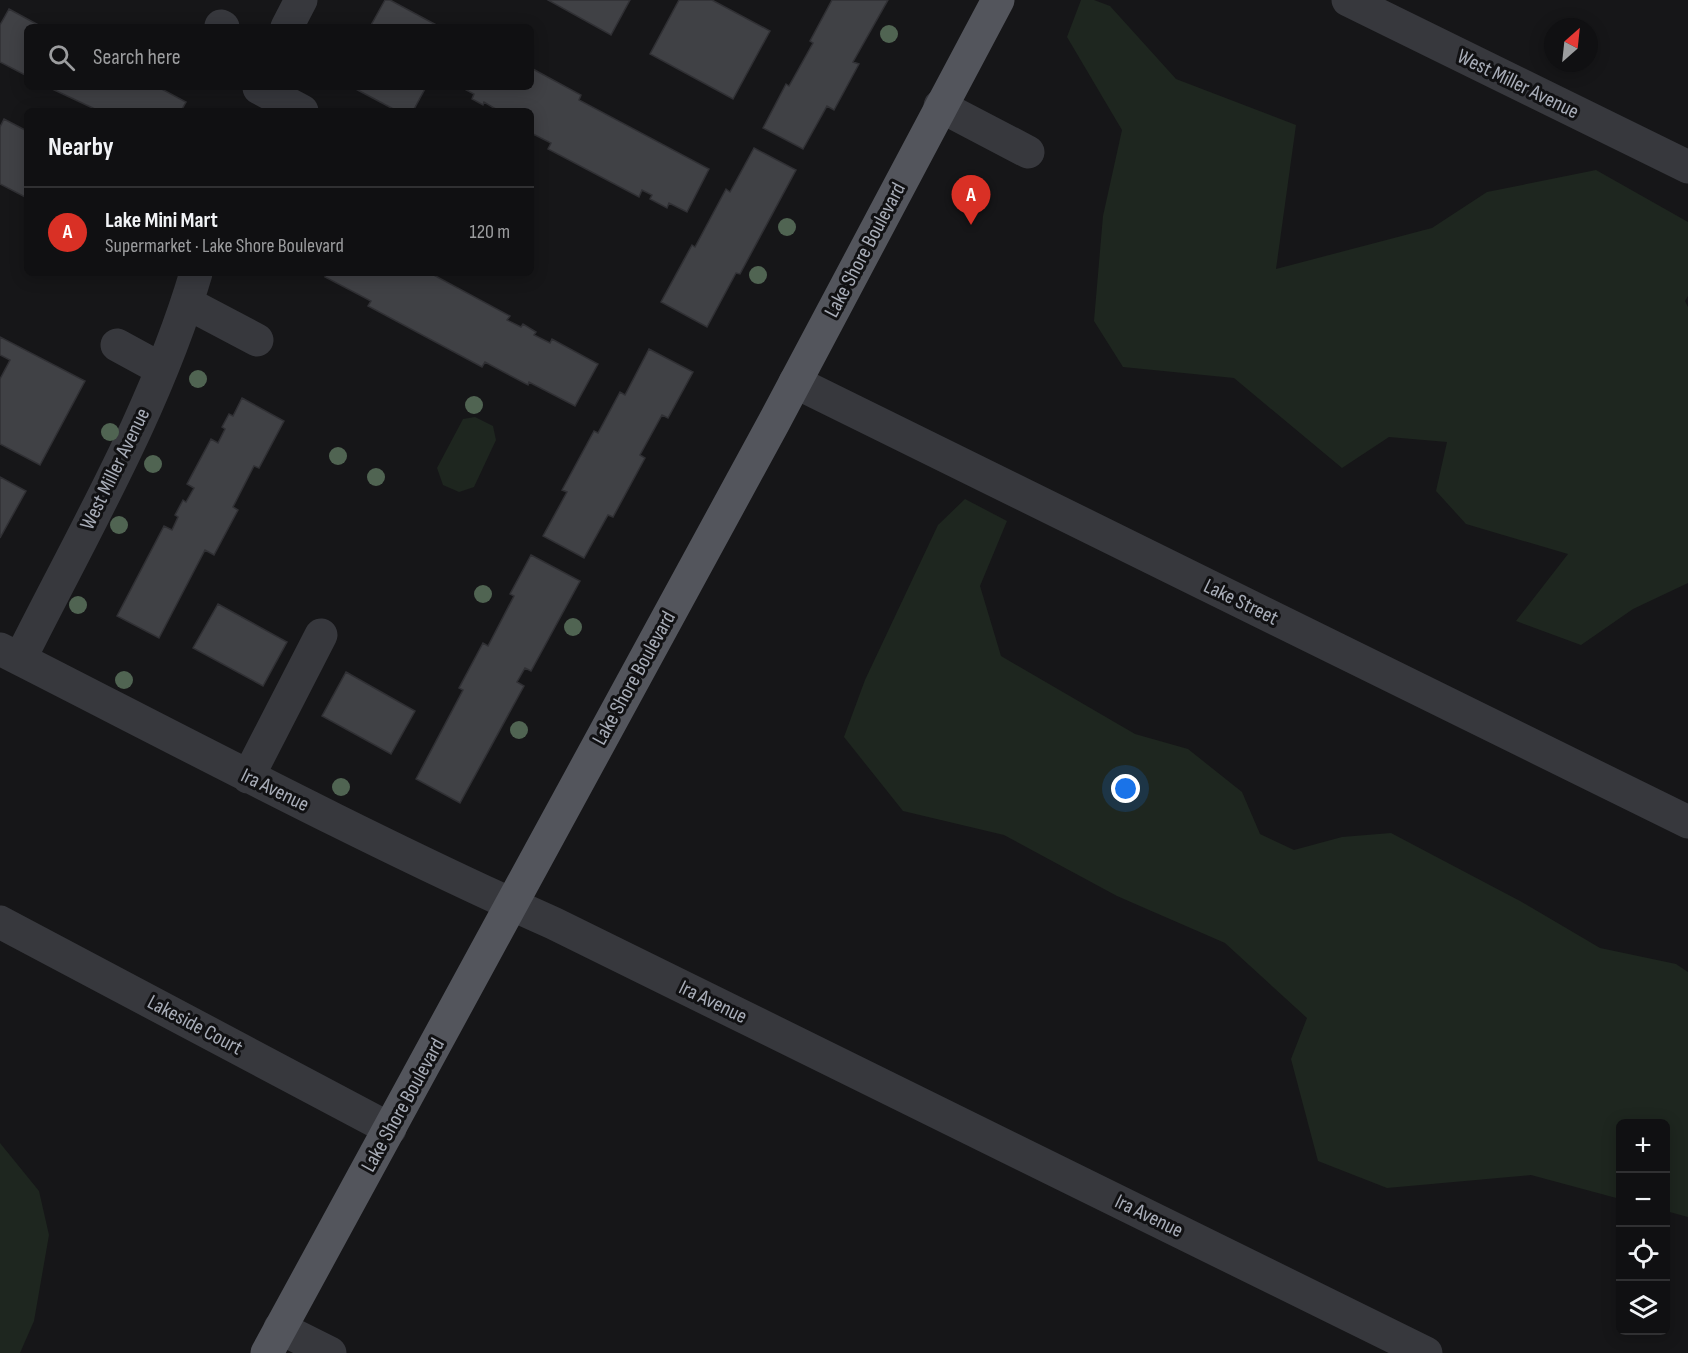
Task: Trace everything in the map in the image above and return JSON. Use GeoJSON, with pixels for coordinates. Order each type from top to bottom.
{"type":"FeatureCollection","features":[{"type":"Feature","properties":{"kind":"main road","name":"Lake Shore Boulevard"},"geometry":{"type":"LineString","coordinates":[[274,1341],[795,382],[998,0]]}},
{"type":"Feature","properties":{"kind":"street"},"geometry":{"type":"LineString","coordinates":[[289,24],[301,0]]}},
{"type":"Feature","properties":{"kind":"street","name":"West Miller Avenue"},"geometry":{"type":"LineString","coordinates":[[1348,0],[1688,167]]}},
{"type":"Feature","properties":{"kind":"street"},"geometry":{"type":"LineString","coordinates":[[256,95],[293,108]]}},
{"type":"Feature","properties":{"kind":"street"},"geometry":{"type":"LineString","coordinates":[[940,106],[1028,153]]}},
{"type":"Feature","properties":{"kind":"street"},"geometry":{"type":"LineString","coordinates":[[191,288],[257,340]]}},
{"type":"Feature","properties":{"kind":"street","name":"West Miller Avenue"},"geometry":{"type":"LineString","coordinates":[[10,654],[144,412],[191,288]]}},
{"type":"Feature","properties":{"kind":"street"},"geometry":{"type":"LineString","coordinates":[[117,345],[161,369]]}},
{"type":"Feature","properties":{"kind":"street","name":"Lake Street"},"geometry":{"type":"LineString","coordinates":[[795,382],[1688,822]]}},
{"type":"Feature","properties":{"kind":"street"},"geometry":{"type":"LineString","coordinates":[[248,777],[321,635]]}},
{"type":"Feature","properties":{"kind":"street","name":"Ira Avenue"},"geometry":{"type":"LineString","coordinates":[[10,654],[248,777],[563,928],[1426,1353]]}},
{"type":"Feature","properties":{"kind":"street","name":"Lakeside Court"},"geometry":{"type":"LineString","coordinates":[[0,922],[390,1129]]}},
{"type":"Feature","properties":{"kind":"street"},"geometry":{"type":"LineString","coordinates":[[274,1341],[330,1353]]}},
{"type":"Feature","properties":{"kind":"shaded area"},"geometry":{"type":"Polygon","coordinates":[[[1081,0],[1094,0],[1110,6],[1176,79],[1296,125],[1276,269],[1432,228],[1487,192],[1596,170],[1688,222],[1688,296],[1685,301],[1688,307],[1688,583],[1633,609],[1581,645],[1516,621],[1568,554],[1466,524],[1436,491],[1447,442],[1389,437],[1342,468],[1234,378],[1123,367],[1094,321],[1103,216],[1122,130],[1067,37],[1081,0]]]}},
{"type":"Feature","properties":{"kind":"shaded area"},"geometry":{"type":"Polygon","coordinates":[[[475,417],[493,426],[496,440],[474,487],[459,492],[443,485],[437,468],[463,419],[475,417]]]}},
{"type":"Feature","properties":{"kind":"shaded area"},"geometry":{"type":"Polygon","coordinates":[[[965,499],[1007,521],[980,586],[1001,656],[1135,734],[1188,749],[1242,792],[1260,834],[1294,850],[1342,837],[1391,833],[1520,901],[1600,948],[1676,964],[1688,972],[1688,1217],[1670,1212],[1670,1119],[1616,1119],[1616,1198],[1531,1175],[1387,1188],[1318,1161],[1291,1059],[1307,1018],[1225,943],[1117,896],[1004,835],[903,811],[844,737],[865,680],[938,525],[965,499]]]}},
{"type":"Feature","properties":{"kind":"shaded area"},"geometry":{"type":"Polygon","coordinates":[[[0,1143],[39,1191],[49,1235],[34,1321],[20,1353],[0,1353],[0,1143]]]}},
{"type":"Feature","properties":{"kind":"building"},"geometry":{"type":"Polygon","coordinates":[[[385,0],[390,0],[434,24],[372,24],[385,0]]]}},
{"type":"Feature","properties":{"kind":"building"},"geometry":{"type":"Polygon","coordinates":[[[548,0],[630,0],[611,35],[548,0]]]}},
{"type":"Feature","properties":{"kind":"building"},"geometry":{"type":"Polygon","coordinates":[[[679,0],[712,0],[770,31],[733,99],[650,54],[679,0]]]}},
{"type":"Feature","properties":{"kind":"building"},"geometry":{"type":"Polygon","coordinates":[[[832,0],[888,0],[853,62],[859,64],[834,110],[827,106],[803,149],[763,128],[786,84],[789,86],[813,43],[810,41],[832,0]]]}},
{"type":"Feature","properties":{"kind":"building"},"geometry":{"type":"Polygon","coordinates":[[[9,9],[36,24],[24,24],[24,74],[0,62],[0,25],[9,9]]]}},
{"type":"Feature","properties":{"kind":"building"},"geometry":{"type":"Polygon","coordinates":[[[534,70],[581,95],[579,100],[709,169],[687,212],[669,203],[667,208],[650,199],[652,195],[642,190],[639,197],[548,149],[551,143],[534,134],[534,108],[494,108],[472,99],[474,94],[467,90],[534,90],[534,70]]]}},
{"type":"Feature","properties":{"kind":"building"},"geometry":{"type":"Polygon","coordinates":[[[54,90],[164,90],[186,102],[183,108],[93,108],[54,90]]]}},
{"type":"Feature","properties":{"kind":"building"},"geometry":{"type":"Polygon","coordinates":[[[358,90],[424,90],[415,108],[391,108],[358,90]]]}},
{"type":"Feature","properties":{"kind":"building"},"geometry":{"type":"Polygon","coordinates":[[[4,119],[24,129],[24,196],[0,184],[0,127],[4,119]]]}},
{"type":"Feature","properties":{"kind":"building"},"geometry":{"type":"Polygon","coordinates":[[[754,148],[796,170],[740,274],[736,273],[707,327],[661,302],[692,245],[695,247],[726,189],[730,192],[754,148]]]}},
{"type":"Feature","properties":{"kind":"building"},"geometry":{"type":"Polygon","coordinates":[[[436,276],[510,316],[507,320],[521,327],[523,324],[536,332],[534,335],[550,343],[552,339],[598,364],[575,406],[485,362],[482,367],[368,306],[371,301],[325,277],[436,276]]]}},
{"type":"Feature","properties":{"kind":"building"},"geometry":{"type":"Polygon","coordinates":[[[0,337],[85,381],[40,465],[0,444],[0,379],[10,360],[0,355],[0,337]]]}},
{"type":"Feature","properties":{"kind":"building"},"geometry":{"type":"Polygon","coordinates":[[[649,349],[693,372],[668,418],[662,415],[640,455],[645,458],[613,517],[608,515],[584,558],[543,536],[567,492],[562,490],[594,431],[598,433],[620,392],[625,395],[649,349]]]}},
{"type":"Feature","properties":{"kind":"building"},"geometry":{"type":"Polygon","coordinates":[[[242,398],[284,421],[259,468],[254,466],[233,507],[238,510],[214,555],[205,550],[159,638],[117,616],[164,526],[172,530],[178,517],[175,515],[183,500],[186,502],[194,488],[187,484],[211,439],[218,443],[225,429],[222,427],[229,414],[233,416],[242,398]]]}},
{"type":"Feature","properties":{"kind":"building"},"geometry":{"type":"Polygon","coordinates":[[[0,477],[26,491],[0,538],[0,477]]]}},
{"type":"Feature","properties":{"kind":"building"},"geometry":{"type":"Polygon","coordinates":[[[531,555],[580,581],[531,671],[525,668],[517,682],[524,686],[460,803],[416,779],[463,690],[459,688],[483,643],[488,646],[514,596],[510,594],[531,555]]]}},
{"type":"Feature","properties":{"kind":"building"},"geometry":{"type":"Polygon","coordinates":[[[218,604],[287,642],[263,686],[193,648],[218,604]]]}},
{"type":"Feature","properties":{"kind":"building"},"geometry":{"type":"Polygon","coordinates":[[[346,672],[415,711],[391,754],[322,716],[346,672]]]}},
{"type":"Feature","properties":{"kind":"place","name":"Lake Mini Mart"},"geometry":{"type":"Point","coordinates":[971,225]}}]}
